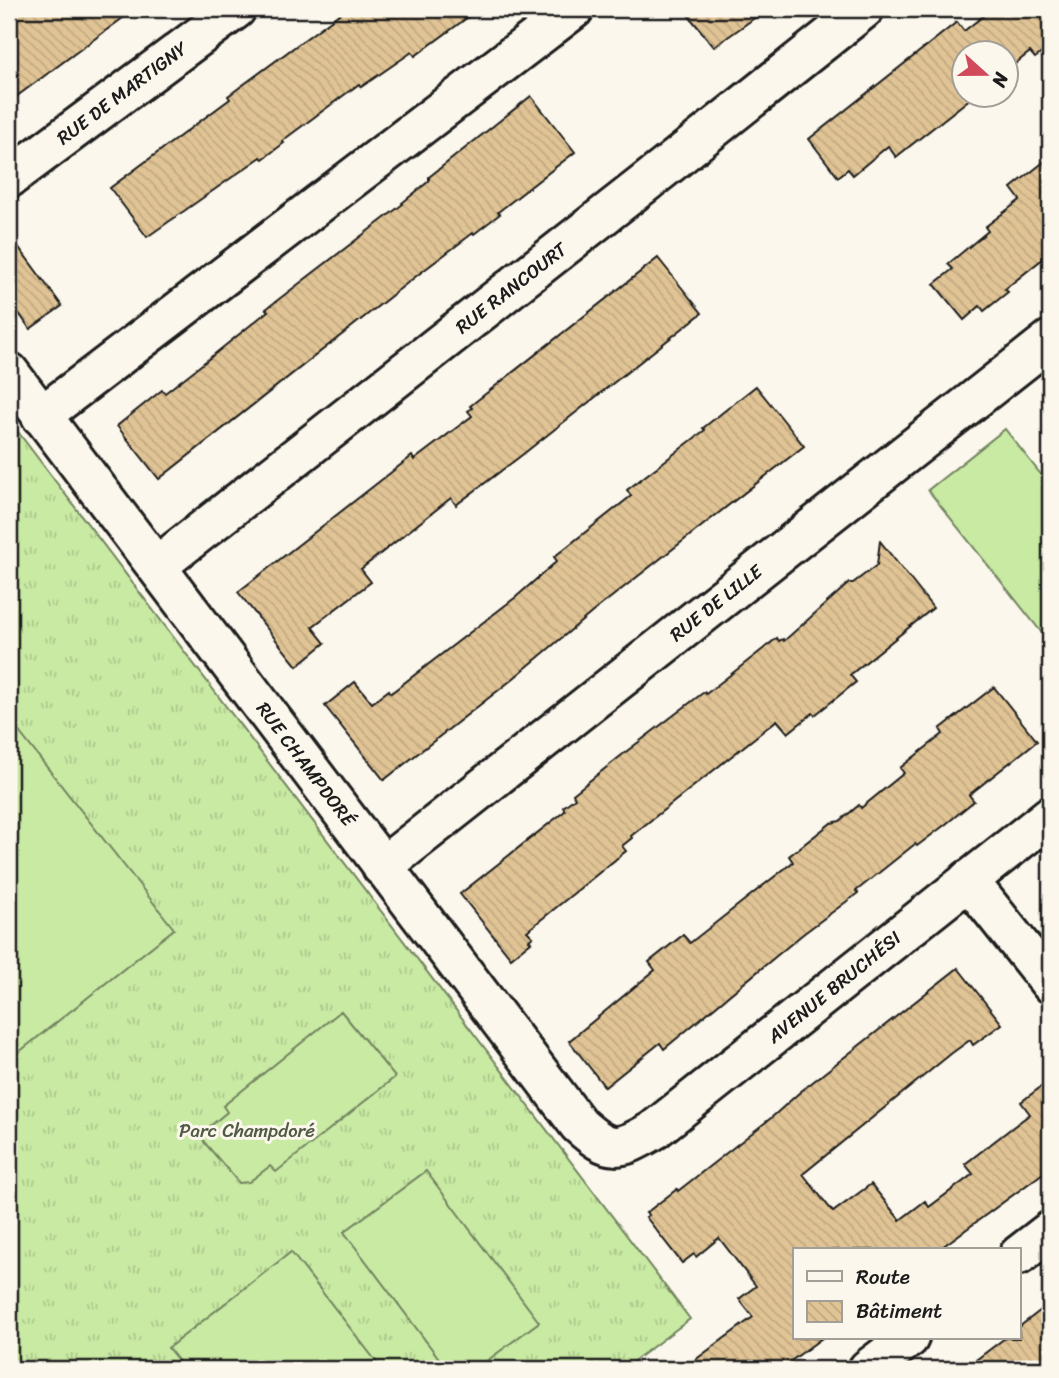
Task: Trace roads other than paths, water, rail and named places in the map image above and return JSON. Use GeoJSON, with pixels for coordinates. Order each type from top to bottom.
{"type":"FeatureCollection","features":[{"type":"Feature","properties":{"kind":"street","name":"RUE DE MARTIGNY"},"geometry":{"type":"LineString","coordinates":[[9,178],[236,9]]}},
{"type":"Feature","properties":{"kind":"street"},"geometry":{"type":"LineString","coordinates":[[41,415],[574,9]]}},
{"type":"Feature","properties":{"kind":"street","name":"RUE RANCOURT"},"geometry":{"type":"LineString","coordinates":[[157,566],[864,9]]}},
{"type":"Feature","properties":{"kind":"street","name":"RUE DE LILLE"},"geometry":{"type":"LineString","coordinates":[[382,867],[1050,340]]}},
{"type":"Feature","properties":{"kind":"street","name":"RUE CHAMPDORÉ"},"geometry":{"type":"LineString","coordinates":[[9,372],[579,1125],[594,1139],[612,1147]]}},
{"type":"Feature","properties":{"kind":"street","name":"AVENUE BRUCHÉSI"},"geometry":{"type":"LineString","coordinates":[[612,1147],[634,1142],[654,1130],[1050,816]]}},
{"type":"Feature","properties":{"kind":"street"},"geometry":{"type":"LineString","coordinates":[[968,880],[1050,983]]}},
{"type":"Feature","properties":{"kind":"street"},"geometry":{"type":"LineString","coordinates":[[1020,1254],[1050,1231]]}},
{"type":"Feature","properties":{"kind":"street"},"geometry":{"type":"LineString","coordinates":[[868,1369],[906,1340]]}},
{"type":"Feature","properties":{"kind":"park label","name":"Parc Champdoré"},"geometry":{"type":"Point","coordinates":[247,1130]}}]}
